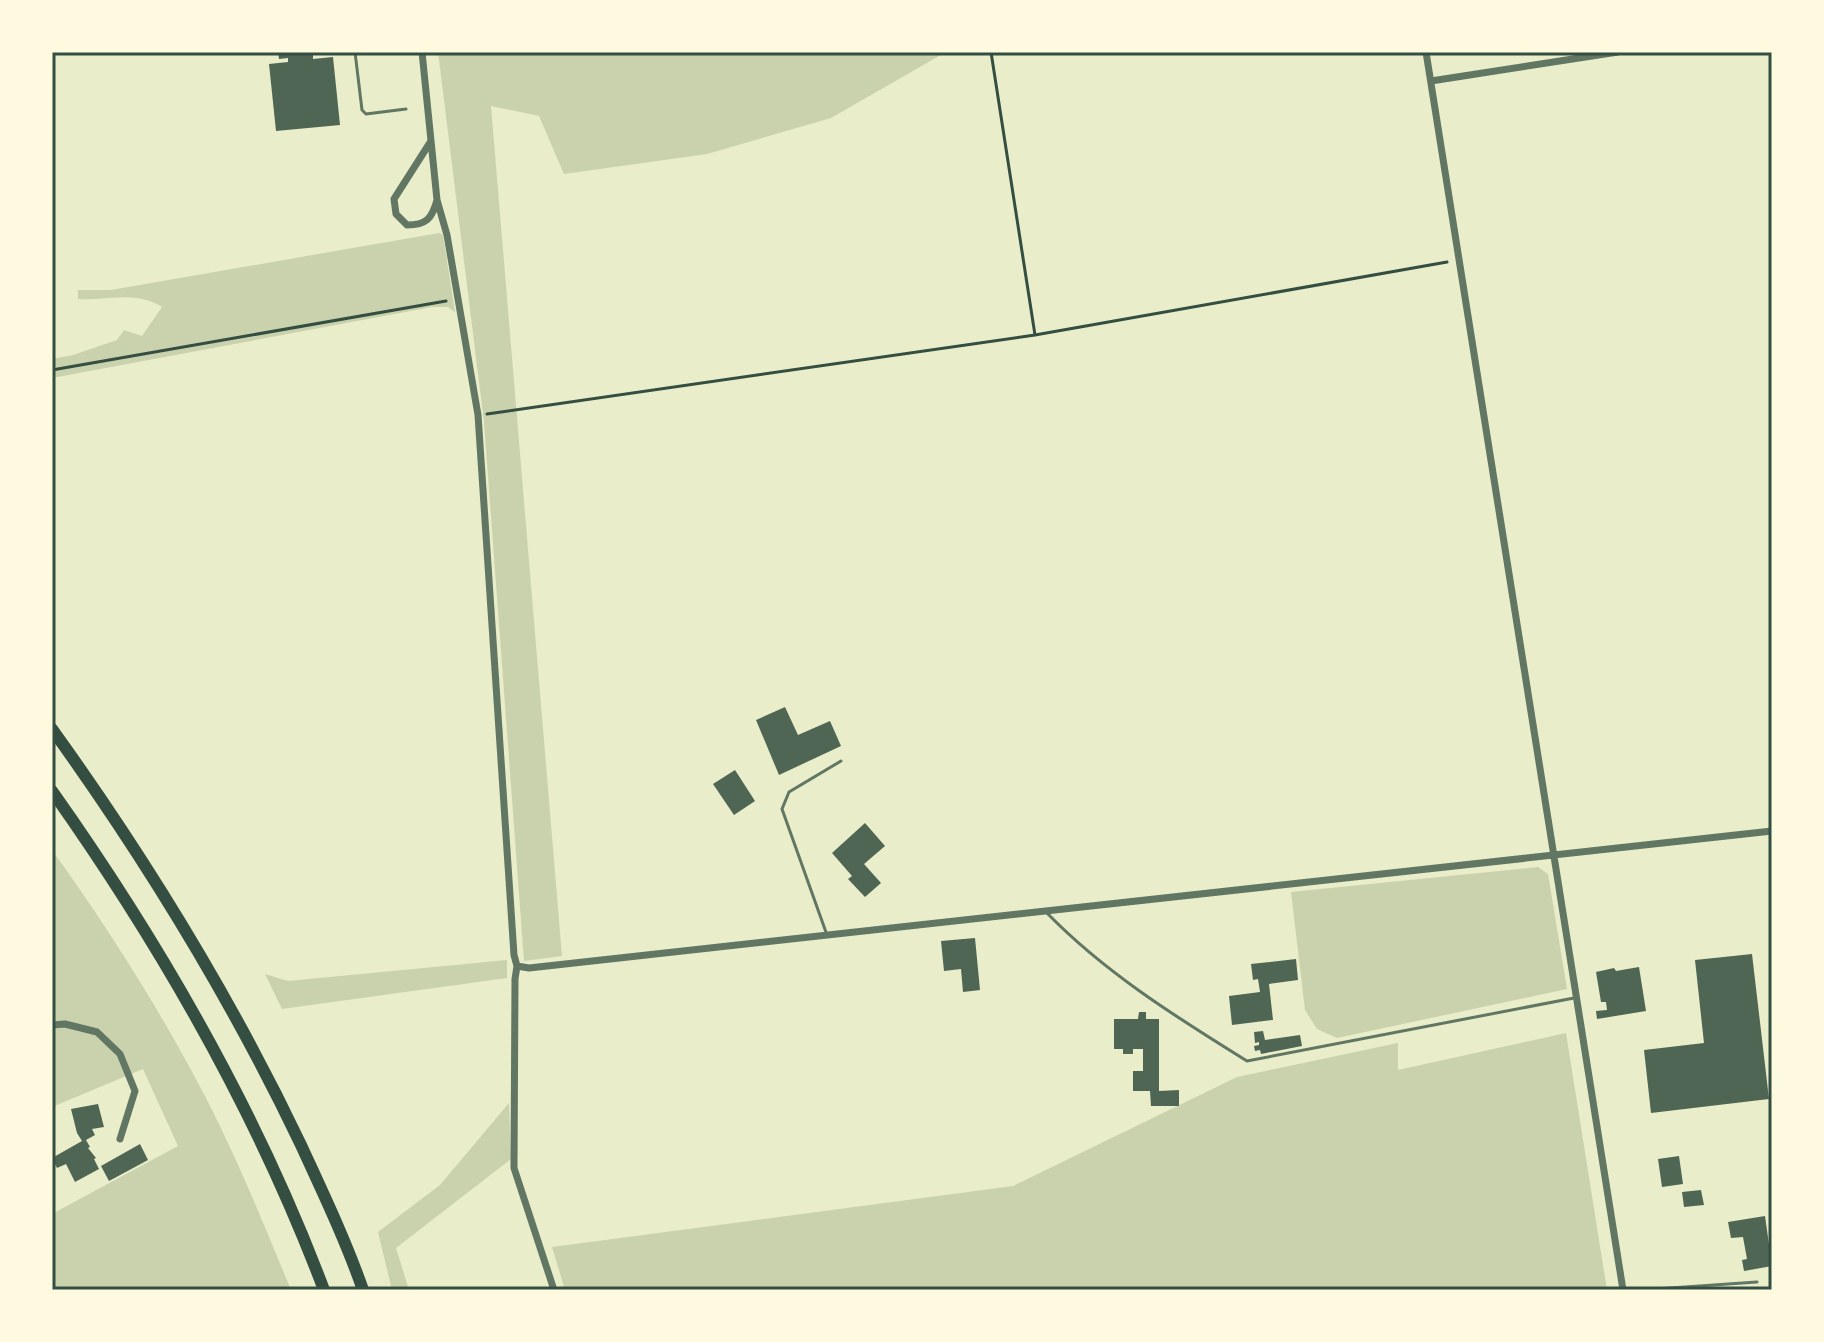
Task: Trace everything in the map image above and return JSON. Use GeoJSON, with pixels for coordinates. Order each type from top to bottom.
{"type":"FeatureCollection","features":[{"type":"Feature","properties":{"kind":"highway"},"geometry":{"type":"LineString","coordinates":[[52,729],[102,798],[170,902],[226,997],[261,1061],[311,1166],[363,1290]]}},
{"type":"Feature","properties":{"kind":"highway"},"geometry":{"type":"LineString","coordinates":[[52,791],[102,861],[214,1051],[265,1150],[324,1290]]}},
{"type":"Feature","properties":{"kind":"street"},"geometry":{"type":"LineString","coordinates":[[422,52],[437,200],[447,235],[478,415],[517,966],[514,1168],[554,1290]]}},
{"type":"Feature","properties":{"kind":"street"},"geometry":{"type":"LineString","coordinates":[[1426,52],[1623,1290]]}},
{"type":"Feature","properties":{"kind":"street"},"geometry":{"type":"LineString","coordinates":[[1431,81],[1618,52]]}},
{"type":"Feature","properties":{"kind":"street"},"geometry":{"type":"LineString","coordinates":[[431,141],[394,199],[396,214],[407,225],[422,225],[432,217],[437,200]]}},
{"type":"Feature","properties":{"kind":"street"},"geometry":{"type":"LineString","coordinates":[[517,966],[529,968],[827,936],[1772,831]]}},
{"type":"Feature","properties":{"kind":"street"},"geometry":{"type":"LineString","coordinates":[[52,1025],[65,1024],[97,1032],[120,1054],[135,1091],[120,1139]]}},
{"type":"Feature","properties":{"kind":"lane"},"geometry":{"type":"LineString","coordinates":[[355,52],[362,110],[366,114],[406,109]]}},
{"type":"Feature","properties":{"kind":"lane"},"geometry":{"type":"LineString","coordinates":[[827,936],[782,809],[789,792],[841,761]]}},
{"type":"Feature","properties":{"kind":"lane"},"geometry":{"type":"LineString","coordinates":[[1046,912],[1078,945],[1182,1020],[1247,1061],[1576,998]]}},
{"type":"Feature","properties":{"kind":"lane"},"geometry":{"type":"LineString","coordinates":[[1641,1290],[1757,1282]]}},
{"type":"Feature","properties":{"kind":"path"},"geometry":{"type":"LineString","coordinates":[[991,52],[1035,335]]}},
{"type":"Feature","properties":{"kind":"path"},"geometry":{"type":"LineString","coordinates":[[478,415],[1035,335],[1458,260]]}},
{"type":"Feature","properties":{"kind":"path"},"geometry":{"type":"LineString","coordinates":[[52,370],[458,299]]}},
{"type":"Feature","properties":{"kind":"green space"},"geometry":{"type":"Polygon","coordinates":[[[438,52],[946,52],[831,118],[707,154],[564,174],[539,116],[491,106],[562,956],[524,961],[484,422],[438,52]]]}},
{"type":"Feature","properties":{"kind":"green space"},"geometry":{"type":"Polygon","coordinates":[[[439,233],[443,235],[455,312],[448,307],[432,307],[52,378],[52,359],[117,340],[124,330],[142,336],[162,307],[142,299],[78,299],[78,290],[111,290],[439,233]]]}},
{"type":"Feature","properties":{"kind":"green space"},"geometry":{"type":"Polygon","coordinates":[[[52,850],[129,964],[198,1083],[236,1159],[291,1290],[52,1290],[52,1214],[178,1146],[143,1069],[52,1107],[52,850]]]}},
{"type":"Feature","properties":{"kind":"green space"},"geometry":{"type":"Polygon","coordinates":[[[1538,867],[1548,874],[1567,989],[1337,1038],[1317,1029],[1305,1010],[1291,892],[1538,867]]]}},
{"type":"Feature","properties":{"kind":"green space"},"geometry":{"type":"Polygon","coordinates":[[[507,960],[507,978],[282,1009],[265,974],[288,981],[507,960]]]}},
{"type":"Feature","properties":{"kind":"green space"},"geometry":{"type":"Polygon","coordinates":[[[1566,1033],[1607,1290],[565,1290],[552,1247],[1013,1186],[1237,1077],[1398,1043],[1398,1070],[1566,1033]]]}},
{"type":"Feature","properties":{"kind":"green space"},"geometry":{"type":"Polygon","coordinates":[[[509,1103],[511,1159],[396,1248],[409,1290],[392,1290],[378,1232],[440,1185],[509,1103]]]}},
{"type":"Feature","properties":{"kind":"building"},"geometry":{"type":"Polygon","coordinates":[[[278,52],[313,52],[313,59],[333,57],[340,125],[276,131],[269,64],[288,62],[288,58],[279,59],[278,52]]]}},
{"type":"Feature","properties":{"kind":"building"},"geometry":{"type":"Polygon","coordinates":[[[785,707],[798,735],[830,721],[841,746],[779,775],[756,720],[785,707]]]}},
{"type":"Feature","properties":{"kind":"building"},"geometry":{"type":"Polygon","coordinates":[[[735,770],[755,801],[734,815],[713,784],[735,770]]]}},
{"type":"Feature","properties":{"kind":"building"},"geometry":{"type":"Polygon","coordinates":[[[865,823],[885,846],[864,864],[881,883],[865,897],[848,879],[852,876],[832,853],[865,823]]]}},
{"type":"Feature","properties":{"kind":"building"},"geometry":{"type":"Polygon","coordinates":[[[975,938],[980,990],[963,992],[961,969],[944,971],[941,941],[975,938]]]}},
{"type":"Feature","properties":{"kind":"building"},"geometry":{"type":"Polygon","coordinates":[[[1752,954],[1769,1099],[1651,1113],[1644,1050],[1704,1043],[1695,960],[1752,954]]]}},
{"type":"Feature","properties":{"kind":"building"},"geometry":{"type":"Polygon","coordinates":[[[1296,959],[1298,980],[1269,984],[1273,1020],[1232,1025],[1229,996],[1260,992],[1258,979],[1253,980],[1251,964],[1296,959]]]}},
{"type":"Feature","properties":{"kind":"building"},"geometry":{"type":"Polygon","coordinates":[[[1639,967],[1646,1011],[1597,1019],[1596,1011],[1607,1010],[1606,1002],[1601,1002],[1596,972],[1639,967]]]}},
{"type":"Feature","properties":{"kind":"building"},"geometry":{"type":"Polygon","coordinates":[[[1139,1012],[1146,1012],[1146,1019],[1159,1019],[1159,1091],[1179,1090],[1179,1106],[1151,1106],[1150,1091],[1133,1091],[1133,1071],[1143,1071],[1143,1049],[1133,1049],[1133,1054],[1123,1054],[1123,1049],[1114,1049],[1114,1019],[1138,1019],[1139,1012]]]}},
{"type":"Feature","properties":{"kind":"building"},"geometry":{"type":"Polygon","coordinates":[[[1263,1031],[1265,1040],[1300,1035],[1302,1046],[1261,1054],[1260,1050],[1255,1051],[1254,1046],[1259,1042],[1255,1043],[1254,1032],[1263,1031]]]}},
{"type":"Feature","properties":{"kind":"building"},"geometry":{"type":"Polygon","coordinates":[[[98,1104],[104,1127],[92,1129],[95,1135],[86,1140],[99,1169],[75,1182],[66,1164],[57,1168],[52,1158],[82,1141],[71,1109],[98,1104]]]}},
{"type":"Feature","properties":{"kind":"building"},"geometry":{"type":"Polygon","coordinates":[[[140,1144],[148,1160],[109,1181],[101,1166],[140,1144]]]}},
{"type":"Feature","properties":{"kind":"building"},"geometry":{"type":"Polygon","coordinates":[[[1679,1156],[1683,1184],[1662,1187],[1658,1159],[1679,1156]]]}},
{"type":"Feature","properties":{"kind":"building"},"geometry":{"type":"Polygon","coordinates":[[[1701,1190],[1704,1205],[1684,1207],[1682,1192],[1701,1190]]]}},
{"type":"Feature","properties":{"kind":"building"},"geometry":{"type":"Polygon","coordinates":[[[1765,1216],[1772,1266],[1744,1271],[1742,1260],[1747,1259],[1743,1237],[1731,1238],[1728,1222],[1765,1216]]]}}]}
